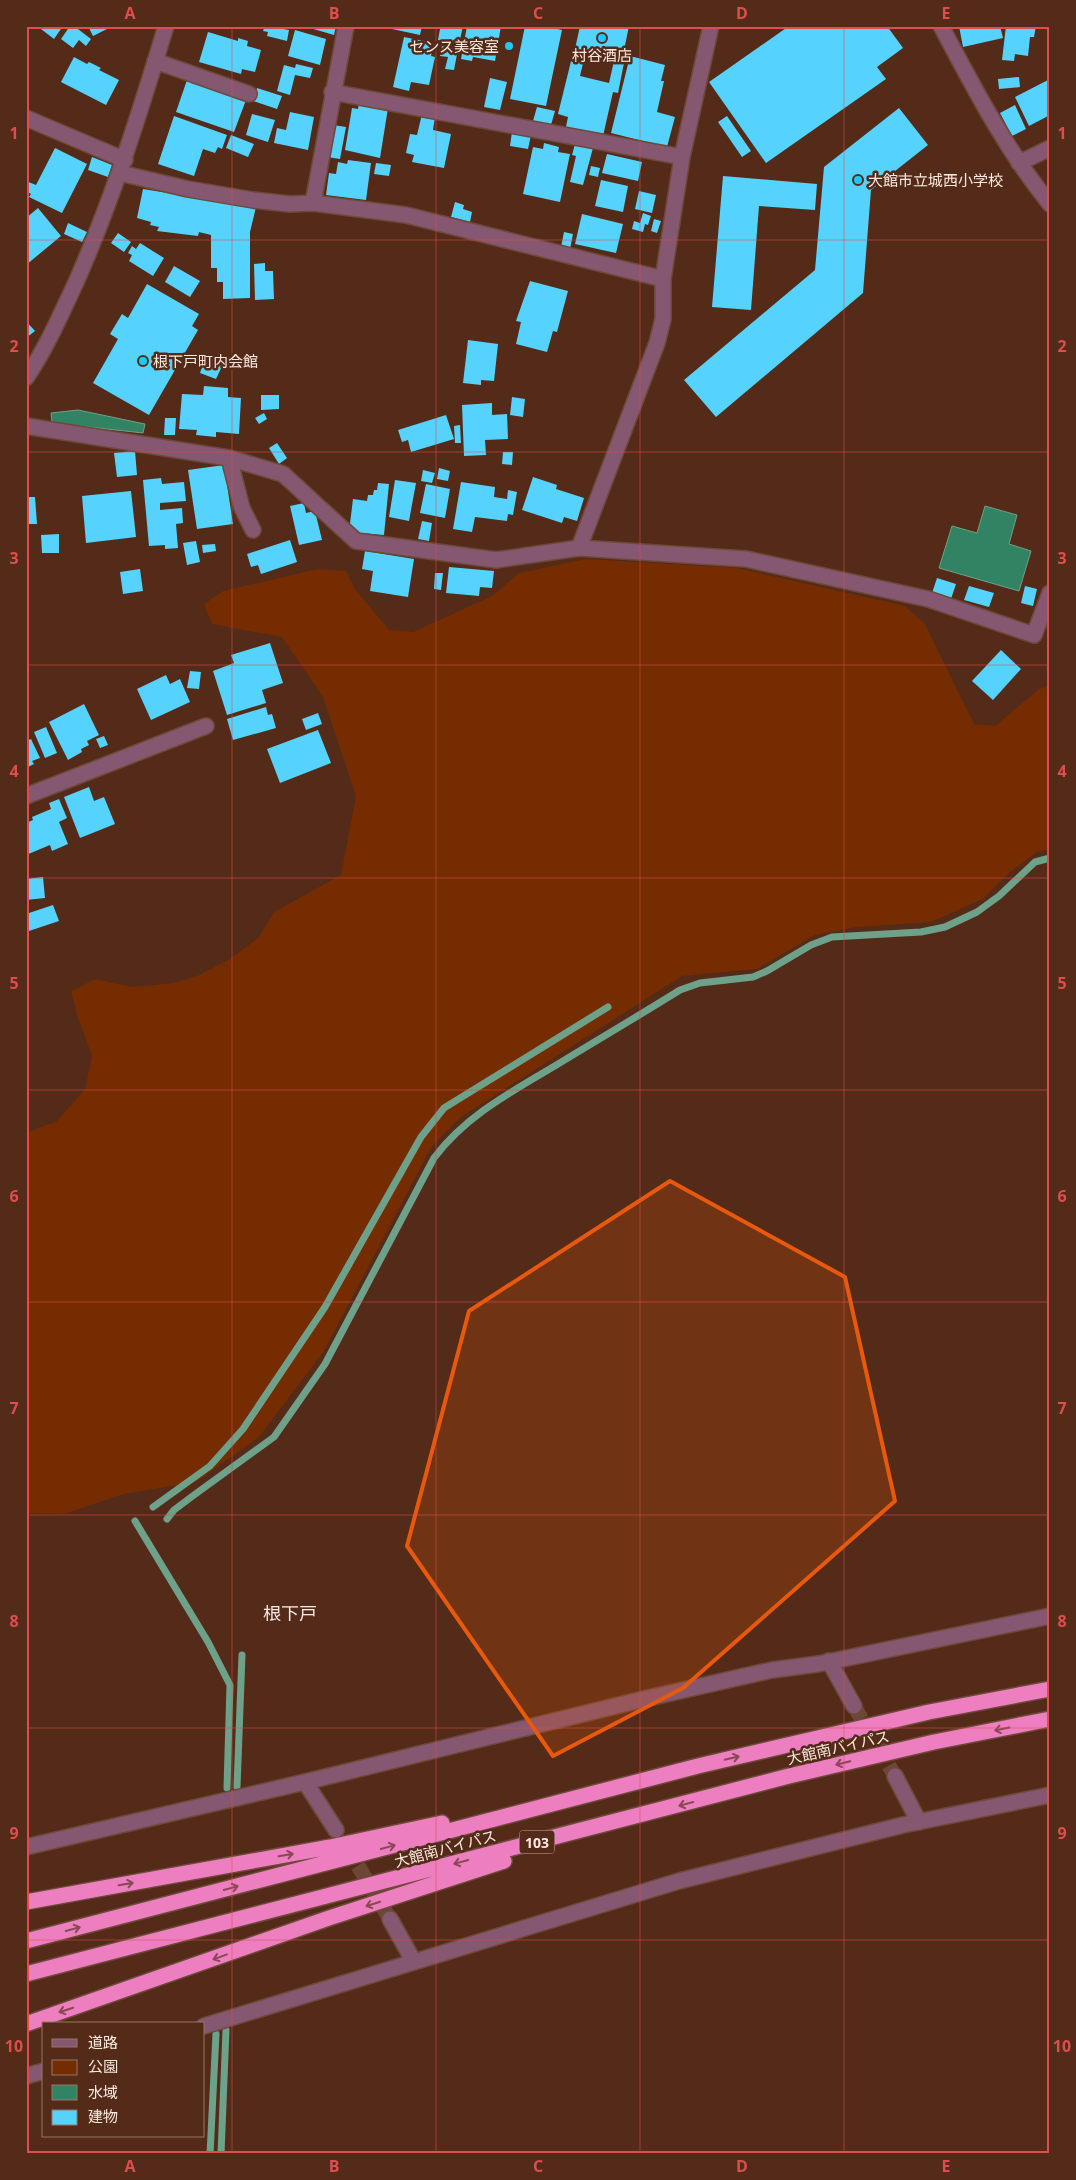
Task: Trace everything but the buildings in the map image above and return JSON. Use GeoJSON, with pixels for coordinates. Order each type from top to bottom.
{"type":"FeatureCollection","features":[{"type":"Feature","properties":{"kind":"highway","name":"大館南バイパス"},"geometry":{"type":"LineString","coordinates":[[26,1941],[698,1766],[929,1712],[1050,1689]]}},
{"type":"Feature","properties":{"kind":"highway","name":"大館南バイパス"},"geometry":{"type":"LineString","coordinates":[[26,1974],[789,1776],[934,1742],[1050,1719]]}},
{"type":"Feature","properties":{"kind":"highway"},"geometry":{"type":"LineString","coordinates":[[26,1902],[330,1847],[698,1766]]}},
{"type":"Feature","properties":{"kind":"highway"},"geometry":{"type":"LineString","coordinates":[[26,2024],[329,1918],[636,1817]]}},
{"type":"Feature","properties":{"kind":"street"},"geometry":{"type":"LineString","coordinates":[[26,378],[45,350],[92,245],[122,166],[166,26]]}},
{"type":"Feature","properties":{"kind":"street"},"geometry":{"type":"LineString","coordinates":[[313,203],[332,92],[346,26]]}},
{"type":"Feature","properties":{"kind":"street"},"geometry":{"type":"LineString","coordinates":[[579,548],[657,343],[663,319],[663,279],[682,157],[711,26]]}},
{"type":"Feature","properties":{"kind":"street"},"geometry":{"type":"LineString","coordinates":[[941,26],[990,117],[1019,163],[1050,204]]}},
{"type":"Feature","properties":{"kind":"street"},"geometry":{"type":"LineString","coordinates":[[155,62],[249,94]]}},
{"type":"Feature","properties":{"kind":"street"},"geometry":{"type":"LineString","coordinates":[[332,92],[682,157]]}},
{"type":"Feature","properties":{"kind":"street"},"geometry":{"type":"LineString","coordinates":[[26,118],[122,166],[188,189],[253,200],[290,204],[313,203],[406,215],[663,279]]}},
{"type":"Feature","properties":{"kind":"street"},"geometry":{"type":"LineString","coordinates":[[1019,163],[1050,148]]}},
{"type":"Feature","properties":{"kind":"street"},"geometry":{"type":"LineString","coordinates":[[26,426],[229,458],[283,474],[356,541],[496,560],[579,548],[746,559],[928,599],[1034,635],[1050,593]]}},
{"type":"Feature","properties":{"kind":"street"},"geometry":{"type":"LineString","coordinates":[[229,458],[242,508],[253,530]]}},
{"type":"Feature","properties":{"kind":"street"},"geometry":{"type":"LineString","coordinates":[[26,796],[206,726]]}},
{"type":"Feature","properties":{"kind":"street"},"geometry":{"type":"LineString","coordinates":[[26,1847],[772,1670],[829,1662],[1050,1616]]}},
{"type":"Feature","properties":{"kind":"street"},"geometry":{"type":"LineString","coordinates":[[829,1662],[854,1706]]}},
{"type":"Feature","properties":{"kind":"street"},"geometry":{"type":"LineString","coordinates":[[895,1776],[919,1822]]}},
{"type":"Feature","properties":{"kind":"street"},"geometry":{"type":"LineString","coordinates":[[305,1782],[336,1830]]}},
{"type":"Feature","properties":{"kind":"street"},"geometry":{"type":"LineString","coordinates":[[205,2026],[679,1881],[919,1822],[1050,1795]]}},
{"type":"Feature","properties":{"kind":"street"},"geometry":{"type":"LineString","coordinates":[[390,1919],[414,1962]]}},
{"type":"Feature","properties":{"kind":"street"},"geometry":{"type":"LineString","coordinates":[[26,2076],[42,2072]]}},
{"type":"Feature","properties":{"kind":"highlighted area"},"geometry":{"type":"Polygon","coordinates":[[[670,1181],[845,1277],[895,1501],[683,1688],[553,1756],[407,1546],[469,1311],[670,1181]]]}},
{"type":"Feature","properties":{"kind":"green space"},"geometry":{"type":"Polygon","coordinates":[[[586,559],[737,568],[905,606],[925,624],[974,724],[995,726],[1039,689],[1050,685],[1050,849],[1037,852],[1009,873],[983,899],[931,922],[857,927],[815,935],[757,969],[682,976],[461,1117],[432,1146],[324,1351],[259,1437],[196,1482],[124,1494],[64,1514],[26,1513],[26,1133],[57,1121],[85,1089],[92,1056],[78,1018],[71,991],[95,979],[132,987],[173,983],[197,976],[230,959],[258,938],[274,912],[341,875],[356,796],[323,697],[282,637],[212,624],[204,604],[223,591],[318,569],[346,571],[355,589],[389,630],[413,632],[492,596],[519,573],[586,559]]]}},
{"type":"Feature","properties":{"kind":"water"},"geometry":{"type":"Polygon","coordinates":[[[78,410],[145,424],[143,433],[52,423],[51,413],[78,410]]]}},
{"type":"Feature","properties":{"kind":"water"},"geometry":{"type":"Polygon","coordinates":[[[985,506],[1017,515],[1009,544],[1031,551],[1019,591],[939,568],[952,526],[977,533],[985,506]]]}},
{"type":"Feature","properties":{"kind":"waterway"},"geometry":{"type":"LineString","coordinates":[[167,1519],[174,1510],[274,1437],[325,1364],[434,1158],[475,1116],[507,1094],[680,990],[700,983],[753,977],[767,971],[811,945],[832,937],[921,932],[945,927],[977,912],[999,896],[1035,862],[1050,858]]}},
{"type":"Feature","properties":{"kind":"waterway"},"geometry":{"type":"LineString","coordinates":[[153,1507],[210,1466],[243,1429],[325,1307],[421,1137],[444,1108],[608,1007]]}},
{"type":"Feature","properties":{"kind":"waterway"},"geometry":{"type":"LineString","coordinates":[[135,1521],[208,1642],[230,1685],[227,1788]]}},
{"type":"Feature","properties":{"kind":"waterway"},"geometry":{"type":"LineString","coordinates":[[237,1787],[242,1655]]}},
{"type":"Feature","properties":{"kind":"waterway"},"geometry":{"type":"LineString","coordinates":[[221,2154],[226,2030]]}},
{"type":"Feature","properties":{"kind":"waterway"},"geometry":{"type":"LineString","coordinates":[[210,2154],[216,2034]]}},
{"type":"Feature","properties":{"kind":"tunnel"},"geometry":{"type":"LineString","coordinates":[[854,1706],[895,1776]]}},
{"type":"Feature","properties":{"kind":"tunnel"},"geometry":{"type":"LineString","coordinates":[[346,1846],[390,1919]]}},
{"type":"Feature","properties":{"kind":"place","name":"村谷酒店"},"geometry":{"type":"Point","coordinates":[602,38]}},
{"type":"Feature","properties":{"kind":"place","name":"センス美容室"},"geometry":{"type":"Point","coordinates":[509,46]}},
{"type":"Feature","properties":{"kind":"place","name":"大館市立城西小学校"},"geometry":{"type":"Point","coordinates":[858,180]}},
{"type":"Feature","properties":{"kind":"place","name":"根下戸町内会館"},"geometry":{"type":"Point","coordinates":[143,361]}},
{"type":"Feature","properties":{"kind":"district","name":"根下戸"},"geometry":{"type":"Point","coordinates":[290,1613]}}]}
